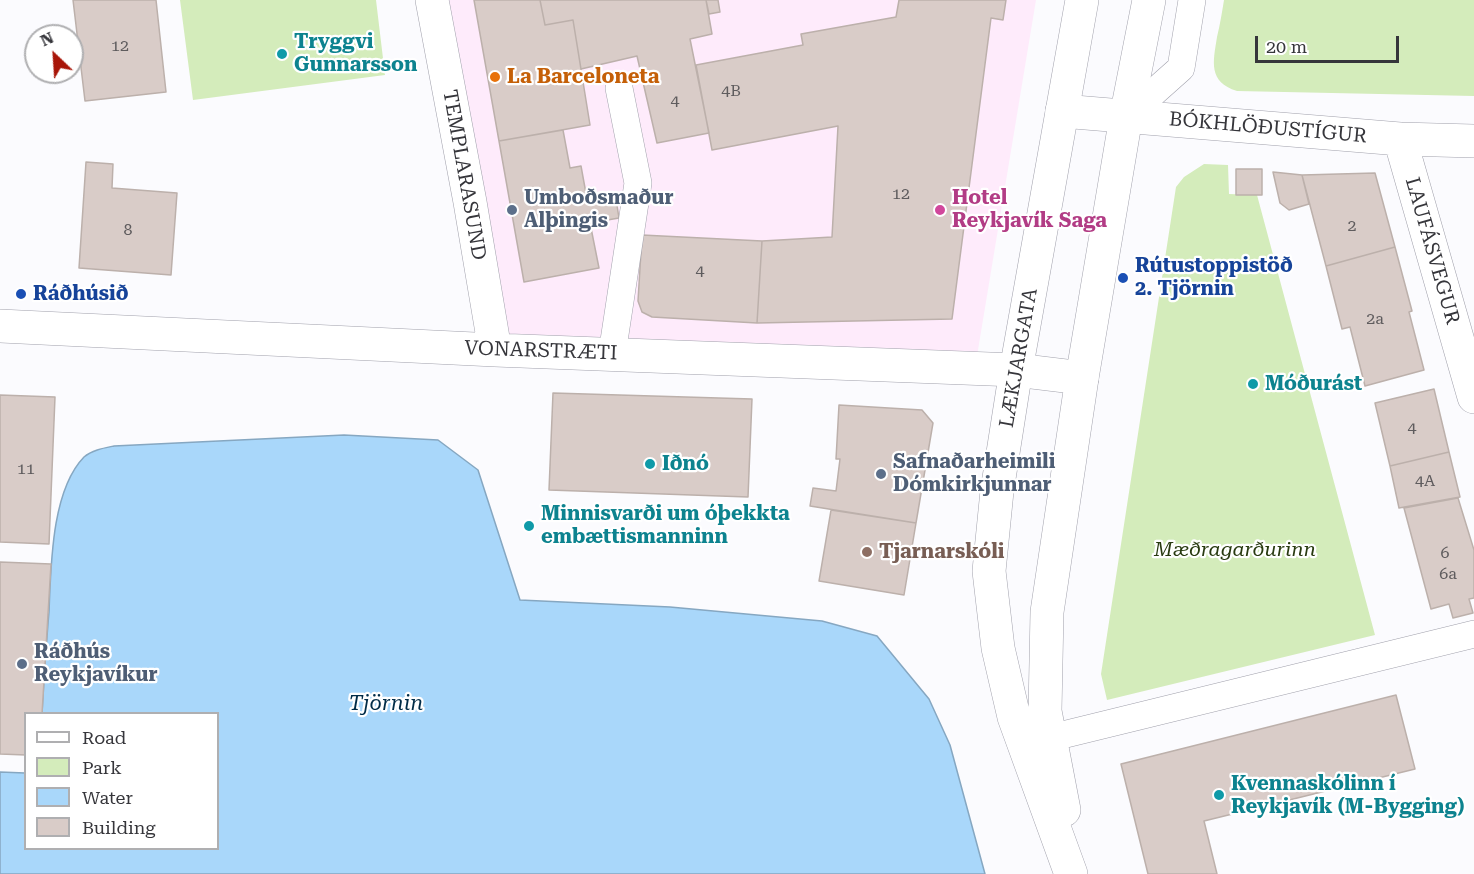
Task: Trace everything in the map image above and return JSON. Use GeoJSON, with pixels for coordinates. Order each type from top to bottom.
{"type":"FeatureCollection","features":[{"type":"Feature","properties":{"kind":"street","name":"TEMPLARASUND"},"geometry":{"type":"LineString","coordinates":[[432,0],[495,350]]}},
{"type":"Feature","properties":{"kind":"street","name":"LÆKJARGATA"},"geometry":{"type":"LineString","coordinates":[[1037,722],[998,648],[989,572],[997,491],[1016,370],[1082,0]]}},
{"type":"Feature","properties":{"kind":"street"},"geometry":{"type":"LineString","coordinates":[[1071,874],[1037,722],[1047,612],[1082,378],[1126,117],[1149,0]]}},
{"type":"Feature","properties":{"kind":"street","name":"BÓKHLÖÐUSTÍGUR"},"geometry":{"type":"LineString","coordinates":[[1062,111],[1400,139],[1474,141]]}},
{"type":"Feature","properties":{"kind":"street","name":"LAUFÁSVEGUR"},"geometry":{"type":"LineString","coordinates":[[1400,139],[1474,397]]}},
{"type":"Feature","properties":{"kind":"street","name":"VONARSTRÆTI"},"geometry":{"type":"LineString","coordinates":[[0,326],[495,350],[1016,370],[1082,378]]}},
{"type":"Feature","properties":{"kind":"street"},"geometry":{"type":"LineString","coordinates":[[1037,722],[1076,874]]}},
{"type":"Feature","properties":{"kind":"lane"},"geometry":{"type":"LineString","coordinates":[[1126,117],[1181,68],[1192,0]]}},
{"type":"Feature","properties":{"kind":"lane"},"geometry":{"type":"LineString","coordinates":[[612,354],[638,183],[619,88]]}},
{"type":"Feature","properties":{"kind":"lane"},"geometry":{"type":"LineString","coordinates":[[1037,722],[1474,634]]}},
{"type":"Feature","properties":{"kind":"shaded area"},"geometry":{"type":"Polygon","coordinates":[[[441,0],[1036,0],[977,356],[501,341],[441,0]]]}},
{"type":"Feature","properties":{"kind":"green space"},"geometry":{"type":"Polygon","coordinates":[[[180,0],[376,0],[385,75],[193,100],[180,0]]]}},
{"type":"Feature","properties":{"kind":"green space"},"geometry":{"type":"Polygon","coordinates":[[[1224,0],[1474,0],[1474,96],[1237,91],[1221,82],[1217,77],[1214,63],[1224,0]]]}},
{"type":"Feature","properties":{"kind":"green space","name":"Mæðragarðurinn"},"geometry":{"type":"Polygon","coordinates":[[[1204,164],[1228,165],[1229,194],[1257,195],[1375,635],[1107,700],[1101,674],[1176,187],[1184,177],[1204,164]]]}},
{"type":"Feature","properties":{"kind":"water","name":"Tjörnin"},"geometry":{"type":"Polygon","coordinates":[[[344,435],[438,440],[478,470],[520,600],[670,607],[822,621],[877,636],[929,699],[950,745],[985,874],[0,874],[0,772],[24,773],[24,850],[219,850],[219,712],[42,712],[52,552],[59,509],[73,472],[84,457],[94,451],[114,446],[344,435]]]}},
{"type":"Feature","properties":{"kind":"building"},"geometry":{"type":"Polygon","coordinates":[[[73,0],[156,0],[166,92],[85,101],[84,24],[76,24],[73,0]]]}},
{"type":"Feature","properties":{"kind":"building"},"geometry":{"type":"Polygon","coordinates":[[[474,0],[540,0],[545,25],[573,20],[590,125],[499,141],[474,0]]]}},
{"type":"Feature","properties":{"kind":"building"},"geometry":{"type":"Polygon","coordinates":[[[540,0],[706,0],[712,34],[690,39],[709,133],[657,143],[637,56],[581,69],[573,20],[545,25],[540,0]]]}},
{"type":"Feature","properties":{"kind":"building"},"geometry":{"type":"Polygon","coordinates":[[[706,0],[718,0],[720,12],[709,14],[706,0]]]}},
{"type":"Feature","properties":{"kind":"building"},"geometry":{"type":"Polygon","coordinates":[[[899,0],[1006,0],[1003,20],[991,18],[952,319],[757,323],[762,241],[832,237],[838,126],[712,150],[696,65],[803,45],[801,34],[896,17],[899,0]]]}},
{"type":"Feature","properties":{"kind":"building"},"geometry":{"type":"Polygon","coordinates":[[[563,130],[570,168],[581,166],[587,199],[615,193],[619,218],[590,223],[599,268],[524,282],[499,141],[563,130]]]}},
{"type":"Feature","properties":{"kind":"building"},"geometry":{"type":"Polygon","coordinates":[[[86,162],[113,164],[112,188],[177,193],[171,275],[79,268],[86,162]]]}},
{"type":"Feature","properties":{"kind":"building"},"geometry":{"type":"Polygon","coordinates":[[[1236,169],[1262,169],[1262,195],[1236,195],[1236,169]]]}},
{"type":"Feature","properties":{"kind":"building"},"geometry":{"type":"Polygon","coordinates":[[[1273,172],[1302,175],[1309,204],[1289,210],[1280,203],[1273,172]]]}},
{"type":"Feature","properties":{"kind":"building"},"geometry":{"type":"Polygon","coordinates":[[[1375,173],[1395,247],[1326,266],[1302,175],[1375,173]]]}},
{"type":"Feature","properties":{"kind":"building"},"geometry":{"type":"Polygon","coordinates":[[[642,235],[762,241],[757,323],[652,317],[642,312],[638,301],[642,235]]]}},
{"type":"Feature","properties":{"kind":"building"},"geometry":{"type":"Polygon","coordinates":[[[1395,247],[1412,311],[1409,312],[1424,370],[1365,386],[1350,327],[1342,329],[1326,266],[1395,247]]]}},
{"type":"Feature","properties":{"kind":"building"},"geometry":{"type":"Polygon","coordinates":[[[1434,389],[1449,452],[1390,466],[1375,403],[1434,389]]]}},
{"type":"Feature","properties":{"kind":"building","name":"Iðnó"},"geometry":{"type":"Polygon","coordinates":[[[553,393],[752,399],[748,497],[549,490],[553,393]]]}},
{"type":"Feature","properties":{"kind":"building"},"geometry":{"type":"Polygon","coordinates":[[[0,395],[55,397],[49,544],[0,542],[0,395]]]}},
{"type":"Feature","properties":{"kind":"building","name":"Safnaðarheimili Dómkirkjunnar"},"geometry":{"type":"Polygon","coordinates":[[[839,405],[922,410],[933,423],[916,523],[810,506],[813,488],[836,491],[840,459],[836,459],[839,405]]]}},
{"type":"Feature","properties":{"kind":"building"},"geometry":{"type":"Polygon","coordinates":[[[1449,452],[1460,497],[1399,508],[1390,466],[1449,452]]]}},
{"type":"Feature","properties":{"kind":"building"},"geometry":{"type":"Polygon","coordinates":[[[1458,498],[1474,550],[1474,598],[1469,599],[1473,613],[1453,618],[1449,604],[1431,609],[1404,508],[1458,498]]]}},
{"type":"Feature","properties":{"kind":"building","name":"Tjarnarskóli"},"geometry":{"type":"Polygon","coordinates":[[[831,510],[916,523],[904,595],[819,581],[831,510]]]}},
{"type":"Feature","properties":{"kind":"building","name":"Ráðhús Reykjavíkur"},"geometry":{"type":"Polygon","coordinates":[[[0,562],[51,564],[42,712],[24,712],[24,755],[0,754],[0,562]]]}},
{"type":"Feature","properties":{"kind":"building","name":"Kvennaskólinn í Reykjavík (M-Bygging)"},"geometry":{"type":"Polygon","coordinates":[[[1396,695],[1415,769],[1204,821],[1217,874],[1148,874],[1121,764],[1396,695]]]}},
{"type":"Feature","properties":{"kind":"place","name":"Tryggvi Gunnarsson"},"geometry":{"type":"Point","coordinates":[282,54]}},
{"type":"Feature","properties":{"kind":"place","name":"La Barceloneta"},"geometry":{"type":"Point","coordinates":[495,77]}},
{"type":"Feature","properties":{"kind":"place","name":"Umboðsmaður Alþingis"},"geometry":{"type":"Point","coordinates":[512,210]}},
{"type":"Feature","properties":{"kind":"place","name":"Hotel Reykjavík Saga"},"geometry":{"type":"Point","coordinates":[940,210]}},
{"type":"Feature","properties":{"kind":"place","name":"Rútustoppistöð 2. Tjörnin"},"geometry":{"type":"Point","coordinates":[1123,278]}},
{"type":"Feature","properties":{"kind":"place","name":"Ráðhúsið"},"geometry":{"type":"Point","coordinates":[21,294]}},
{"type":"Feature","properties":{"kind":"place","name":"Móðurást"},"geometry":{"type":"Point","coordinates":[1253,384]}},
{"type":"Feature","properties":{"kind":"place","name":"Iðnó"},"geometry":{"type":"Point","coordinates":[650,464]}},
{"type":"Feature","properties":{"kind":"place","name":"Safnaðarheimili Dómkirkjunnar"},"geometry":{"type":"Point","coordinates":[881,474]}},
{"type":"Feature","properties":{"kind":"place","name":"Minnisvarði um óþekkta embættismanninn"},"geometry":{"type":"Point","coordinates":[529,526]}},
{"type":"Feature","properties":{"kind":"place","name":"Tjarnarskóli"},"geometry":{"type":"Point","coordinates":[867,552]}},
{"type":"Feature","properties":{"kind":"place","name":"Ráðhús Reykjavíkur"},"geometry":{"type":"Point","coordinates":[22,664]}},
{"type":"Feature","properties":{"kind":"place","name":"Kvennaskólinn í Reykjavík (M-Bygging)"},"geometry":{"type":"Point","coordinates":[1219,795]}}]}
